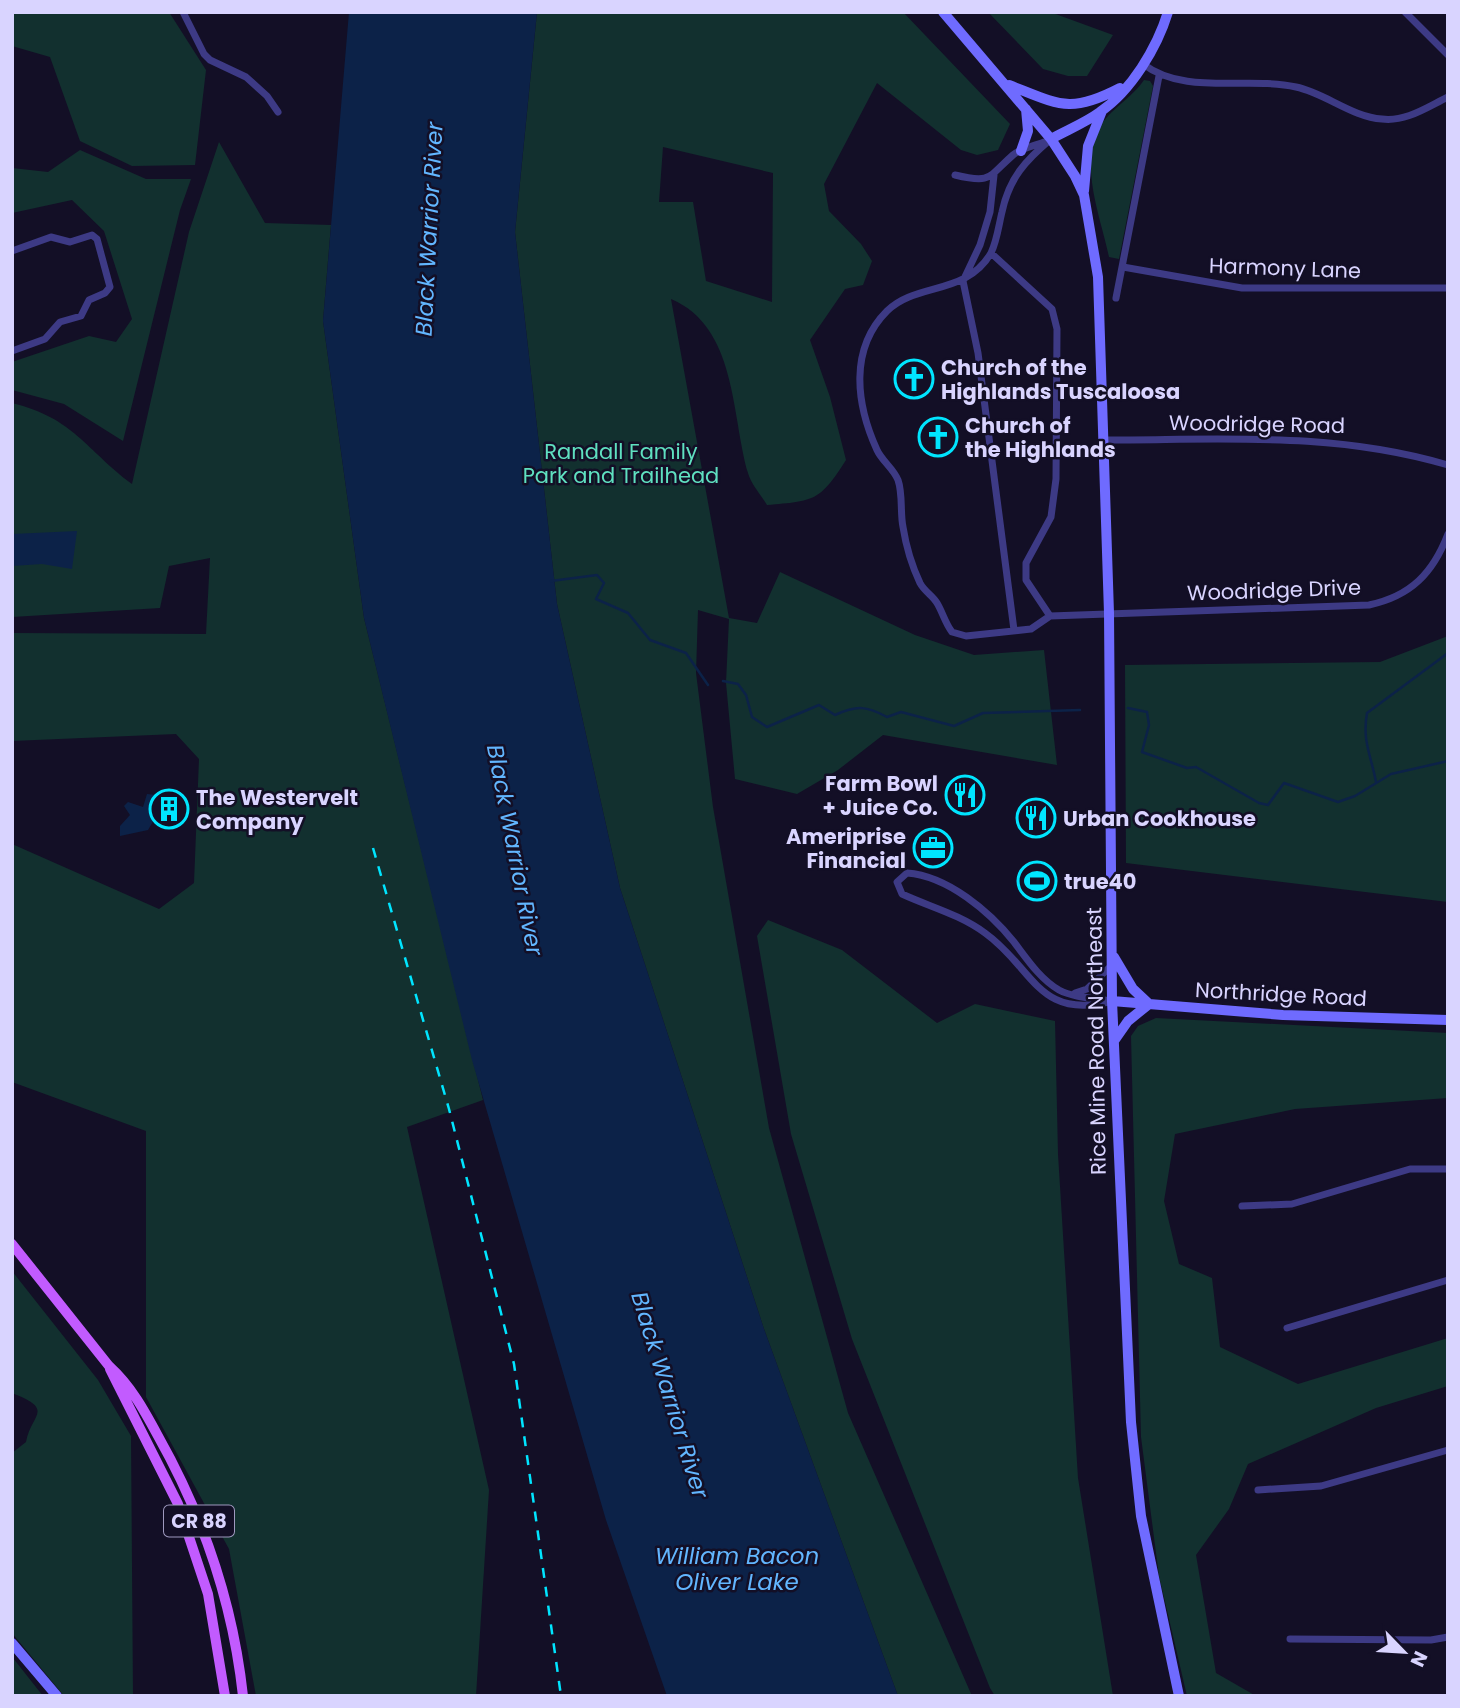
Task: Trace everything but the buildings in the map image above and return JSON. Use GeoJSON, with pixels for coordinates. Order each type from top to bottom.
{"type":"FeatureCollection","features":[{"type":"Feature","properties":{"kind":"main road","name":"Rice Mine Road Northeast"},"geometry":{"type":"LineString","coordinates":[[943,12],[1051,139],[1084,195],[1098,277],[1109,613],[1112,1001],[1131,1422],[1141,1516],[1179,1696]]}},
{"type":"Feature","properties":{"kind":"main road"},"geometry":{"type":"LineString","coordinates":[[1051,139],[1102,111],[1129,82],[1156,44],[1167,12]]}},
{"type":"Feature","properties":{"kind":"main road"},"geometry":{"type":"LineString","coordinates":[[1006,83],[1049,101],[1081,106],[1129,82]]}},
{"type":"Feature","properties":{"kind":"main road"},"geometry":{"type":"LineString","coordinates":[[1021,151],[1028,131],[1026,108]]}},
{"type":"Feature","properties":{"kind":"main road"},"geometry":{"type":"LineString","coordinates":[[1084,195],[1088,146],[1102,111]]}},
{"type":"Feature","properties":{"kind":"main road"},"geometry":{"type":"LineString","coordinates":[[1112,953],[1133,989],[1149,1004],[1128,1021],[1114,1041]]}},
{"type":"Feature","properties":{"kind":"main road","name":"Northridge Road"},"geometry":{"type":"LineString","coordinates":[[1112,1001],[1283,1015],[1448,1020]]}},
{"type":"Feature","properties":{"kind":"main road","name":"CR 88"},"geometry":{"type":"LineString","coordinates":[[12,1244],[109,1366],[125,1381],[141,1405],[190,1497],[227,1604],[243,1696]]}},
{"type":"Feature","properties":{"kind":"main road","name":"CR 88"},"geometry":{"type":"LineString","coordinates":[[109,1366],[178,1504],[209,1597],[225,1696]]}},
{"type":"Feature","properties":{"kind":"main road"},"geometry":{"type":"LineString","coordinates":[[12,1643],[57,1696]]}},
{"type":"Feature","properties":{"kind":"street"},"geometry":{"type":"LineString","coordinates":[[183,12],[204,54],[210,60],[246,77],[267,96],[278,113]]}},
{"type":"Feature","properties":{"kind":"street"},"geometry":{"type":"LineString","coordinates":[[1405,12],[1448,55]]}},
{"type":"Feature","properties":{"kind":"street"},"geometry":{"type":"LineString","coordinates":[[1143,64],[1160,76],[1293,86],[1381,119],[1410,115],[1448,97]]}},
{"type":"Feature","properties":{"kind":"street"},"geometry":{"type":"LineString","coordinates":[[1116,298],[1160,76]]}},
{"type":"Feature","properties":{"kind":"street"},"geometry":{"type":"LineString","coordinates":[[955,175],[975,180],[994,176],[1015,153],[1051,139]]}},
{"type":"Feature","properties":{"kind":"street"},"geometry":{"type":"LineString","coordinates":[[991,253],[1052,309],[1057,329],[1056,479],[1051,517],[1026,563],[1026,580],[1050,616],[1031,629],[966,636],[952,632],[944,622],[940,607],[922,586],[914,566],[902,519],[899,482],[890,465],[878,454],[865,414],[860,362],[863,344],[870,329],[890,308],[914,297],[963,282],[991,253],[1003,206],[1017,170],[1051,139]]}},
{"type":"Feature","properties":{"kind":"street"},"geometry":{"type":"LineString","coordinates":[[994,176],[990,212],[980,245],[963,282],[978,353],[1014,630]]}},
{"type":"Feature","properties":{"kind":"street"},"geometry":{"type":"LineString","coordinates":[[12,251],[51,237],[70,242],[92,235],[97,239],[110,288],[89,300],[81,316],[60,322],[45,340],[12,351]]}},
{"type":"Feature","properties":{"kind":"street","name":"Harmony Lane"},"geometry":{"type":"LineString","coordinates":[[1123,267],[1242,288],[1448,288]]}},
{"type":"Feature","properties":{"kind":"street","name":"Woodridge Road"},"geometry":{"type":"LineString","coordinates":[[1104,440],[1341,442],[1395,451],[1448,465]]}},
{"type":"Feature","properties":{"kind":"street","name":"Woodridge Drive"},"geometry":{"type":"LineString","coordinates":[[1050,616],[1350,607],[1379,603],[1406,592],[1421,581],[1433,566],[1448,534]]}},
{"type":"Feature","properties":{"kind":"street"},"geometry":{"type":"LineString","coordinates":[[916,874],[948,887],[980,908],[1001,927],[1037,972],[1059,990],[1112,1001],[1087,1008],[1071,1006],[1042,992],[1003,948],[985,933],[946,910],[902,894],[897,882],[900,877],[916,874]]}},
{"type":"Feature","properties":{"kind":"street"},"geometry":{"type":"LineString","coordinates":[[1072,994],[1087,989],[1112,964]]}},
{"type":"Feature","properties":{"kind":"street"},"geometry":{"type":"LineString","coordinates":[[1242,1206],[1292,1204],[1410,1170],[1448,1169]]}},
{"type":"Feature","properties":{"kind":"street"},"geometry":{"type":"LineString","coordinates":[[1287,1328],[1448,1280]]}},
{"type":"Feature","properties":{"kind":"street"},"geometry":{"type":"LineString","coordinates":[[1258,1490],[1321,1486],[1448,1450]]}},
{"type":"Feature","properties":{"kind":"street"},"geometry":{"type":"LineString","coordinates":[[1290,1639],[1431,1640],[1448,1637]]}},
{"type":"Feature","properties":{"kind":"green space"},"geometry":{"type":"Polygon","coordinates":[[[12,12],[169,12],[206,70],[195,165],[132,166],[80,141],[50,57],[12,46],[12,12]]]}},
{"type":"Feature","properties":{"kind":"green space","name":"Randall Family Park and Trailhead"},"geometry":{"type":"Polygon","coordinates":[[[537,12],[903,12],[1010,124],[998,150],[977,155],[961,150],[877,83],[824,184],[829,211],[861,244],[872,261],[863,285],[845,289],[810,340],[830,397],[846,460],[829,484],[815,496],[796,502],[767,505],[748,473],[734,399],[720,351],[693,312],[671,299],[729,618],[757,623],[780,572],[915,635],[974,655],[1044,650],[1057,765],[883,735],[838,770],[797,794],[735,779],[726,683],[729,619],[698,610],[696,673],[713,807],[769,1128],[848,1413],[972,1696],[898,1696],[764,1329],[620,888],[557,604],[515,232],[537,12]],[[663,147],[659,202],[693,202],[706,281],[772,302],[773,173],[663,147]]]}},
{"type":"Feature","properties":{"kind":"green space"},"geometry":{"type":"Polygon","coordinates":[[[988,12],[1050,12],[1113,35],[1087,76],[1068,76],[1043,69],[988,12]]]}},
{"type":"Feature","properties":{"kind":"green space"},"geometry":{"type":"Polygon","coordinates":[[[1144,80],[1150,81],[1153,86],[1119,259],[1109,257],[1094,192],[1091,175],[1093,143],[1103,122],[1144,80]]]}},
{"type":"Feature","properties":{"kind":"green space"},"geometry":{"type":"Polygon","coordinates":[[[219,142],[265,223],[331,225],[323,321],[364,618],[483,1100],[407,1127],[489,1490],[476,1696],[256,1696],[229,1549],[146,1397],[146,1131],[12,1082],[12,844],[159,909],[194,883],[199,759],[176,734],[12,741],[12,633],[206,634],[210,558],[169,566],[160,608],[12,617],[12,403],[33,409],[65,426],[132,484],[189,232],[219,142]]]}},
{"type":"Feature","properties":{"kind":"green space"},"geometry":{"type":"Polygon","coordinates":[[[80,150],[146,179],[191,179],[180,210],[123,441],[64,404],[12,390],[12,362],[89,336],[116,342],[132,319],[104,231],[72,200],[12,213],[12,168],[48,172],[80,150]]]}},
{"type":"Feature","properties":{"kind":"green space"},"geometry":{"type":"Polygon","coordinates":[[[1448,636],[1448,902],[1126,863],[1125,665],[1380,662],[1448,636]]]}},
{"type":"Feature","properties":{"kind":"green space"},"geometry":{"type":"Polygon","coordinates":[[[768,920],[842,950],[937,1023],[975,1004],[1055,1021],[1058,1154],[1078,1478],[1113,1696],[995,1696],[990,1688],[852,1339],[791,1134],[757,936],[768,920]]]}},
{"type":"Feature","properties":{"kind":"green space"},"geometry":{"type":"Polygon","coordinates":[[[1156,1018],[1448,1033],[1448,1098],[1295,1109],[1175,1134],[1164,1201],[1179,1264],[1212,1278],[1220,1347],[1298,1384],[1448,1338],[1448,1386],[1376,1408],[1248,1464],[1229,1509],[1196,1555],[1216,1673],[1256,1696],[1187,1696],[1159,1576],[1141,1437],[1131,1036],[1138,1026],[1156,1018]]]}},
{"type":"Feature","properties":{"kind":"green space"},"geometry":{"type":"Polygon","coordinates":[[[12,1271],[98,1380],[131,1436],[133,1696],[64,1696],[12,1633],[12,1453],[26,1442],[37,1409],[12,1393],[12,1271]]]}},
{"type":"Feature","properties":{"kind":"green space"},"geometry":{"type":"Polygon","coordinates":[[[13,1658],[43,1696],[12,1696],[13,1658]]]}},
{"type":"Feature","properties":{"kind":"water","name":"William Bacon Oliver Lake"},"geometry":{"type":"Polygon","coordinates":[[[349,12],[537,12],[515,232],[557,604],[620,888],[764,1329],[898,1696],[667,1696],[606,1520],[472,1060],[364,618],[323,321],[349,12]]]}},
{"type":"Feature","properties":{"kind":"water"},"geometry":{"type":"Polygon","coordinates":[[[77,531],[72,569],[42,564],[12,566],[12,534],[77,531]]]}},
{"type":"Feature","properties":{"kind":"water"},"geometry":{"type":"Polygon","coordinates":[[[147,794],[156,795],[159,799],[154,800],[155,818],[148,830],[120,836],[120,826],[130,815],[124,806],[128,802],[143,807],[147,794]]]}},
{"type":"Feature","properties":{"kind":"waterway"},"geometry":{"type":"LineString","coordinates":[[551,581],[597,575],[604,583],[596,599],[628,613],[650,640],[686,653],[708,685]]}},
{"type":"Feature","properties":{"kind":"waterway"},"geometry":{"type":"LineString","coordinates":[[1376,782],[1366,740],[1367,713],[1448,653]]}},
{"type":"Feature","properties":{"kind":"waterway"},"geometry":{"type":"LineString","coordinates":[[723,681],[738,684],[746,695],[752,717],[767,727],[819,705],[835,715],[862,708],[887,717],[901,712],[954,726],[983,713],[1080,710]]}},
{"type":"Feature","properties":{"kind":"waterway"},"geometry":{"type":"LineString","coordinates":[[1128,708],[1147,712],[1149,725],[1142,752],[1187,768],[1196,767],[1259,803],[1268,805],[1284,783],[1338,802],[1355,796],[1391,774],[1448,761]]}},
{"type":"Feature","properties":{"kind":"railway"},"geometry":{"type":"LineString","coordinates":[[373,848],[449,1109],[514,1364],[561,1696]]}},
{"type":"Feature","properties":{"kind":"place","name":"Church of the Highlands Tuscaloosa"},"geometry":{"type":"Point","coordinates":[914,379]}},
{"type":"Feature","properties":{"kind":"place","name":"Church of the Highlands"},"geometry":{"type":"Point","coordinates":[938,437]}},
{"type":"Feature","properties":{"kind":"place","name":"Farm Bowl + Juice Co."},"geometry":{"type":"Point","coordinates":[965,795]}},
{"type":"Feature","properties":{"kind":"place","name":"The Westervelt Company"},"geometry":{"type":"Point","coordinates":[169,809]}},
{"type":"Feature","properties":{"kind":"place","name":"Urban Cookhouse"},"geometry":{"type":"Point","coordinates":[1036,818]}},
{"type":"Feature","properties":{"kind":"place","name":"Ameriprise Financial"},"geometry":{"type":"Point","coordinates":[933,848]}},
{"type":"Feature","properties":{"kind":"place","name":"true40"},"geometry":{"type":"Point","coordinates":[1037,881]}},
{"type":"Feature","properties":{"kind":"water label","name":"Black Warrior River"},"geometry":{"type":"Point","coordinates":[429,229]}},
{"type":"Feature","properties":{"kind":"water label","name":"Black Warrior River"},"geometry":{"type":"Point","coordinates":[515,850]}},
{"type":"Feature","properties":{"kind":"water label","name":"Black Warrior River"},"geometry":{"type":"Point","coordinates":[670,1395]}}]}
